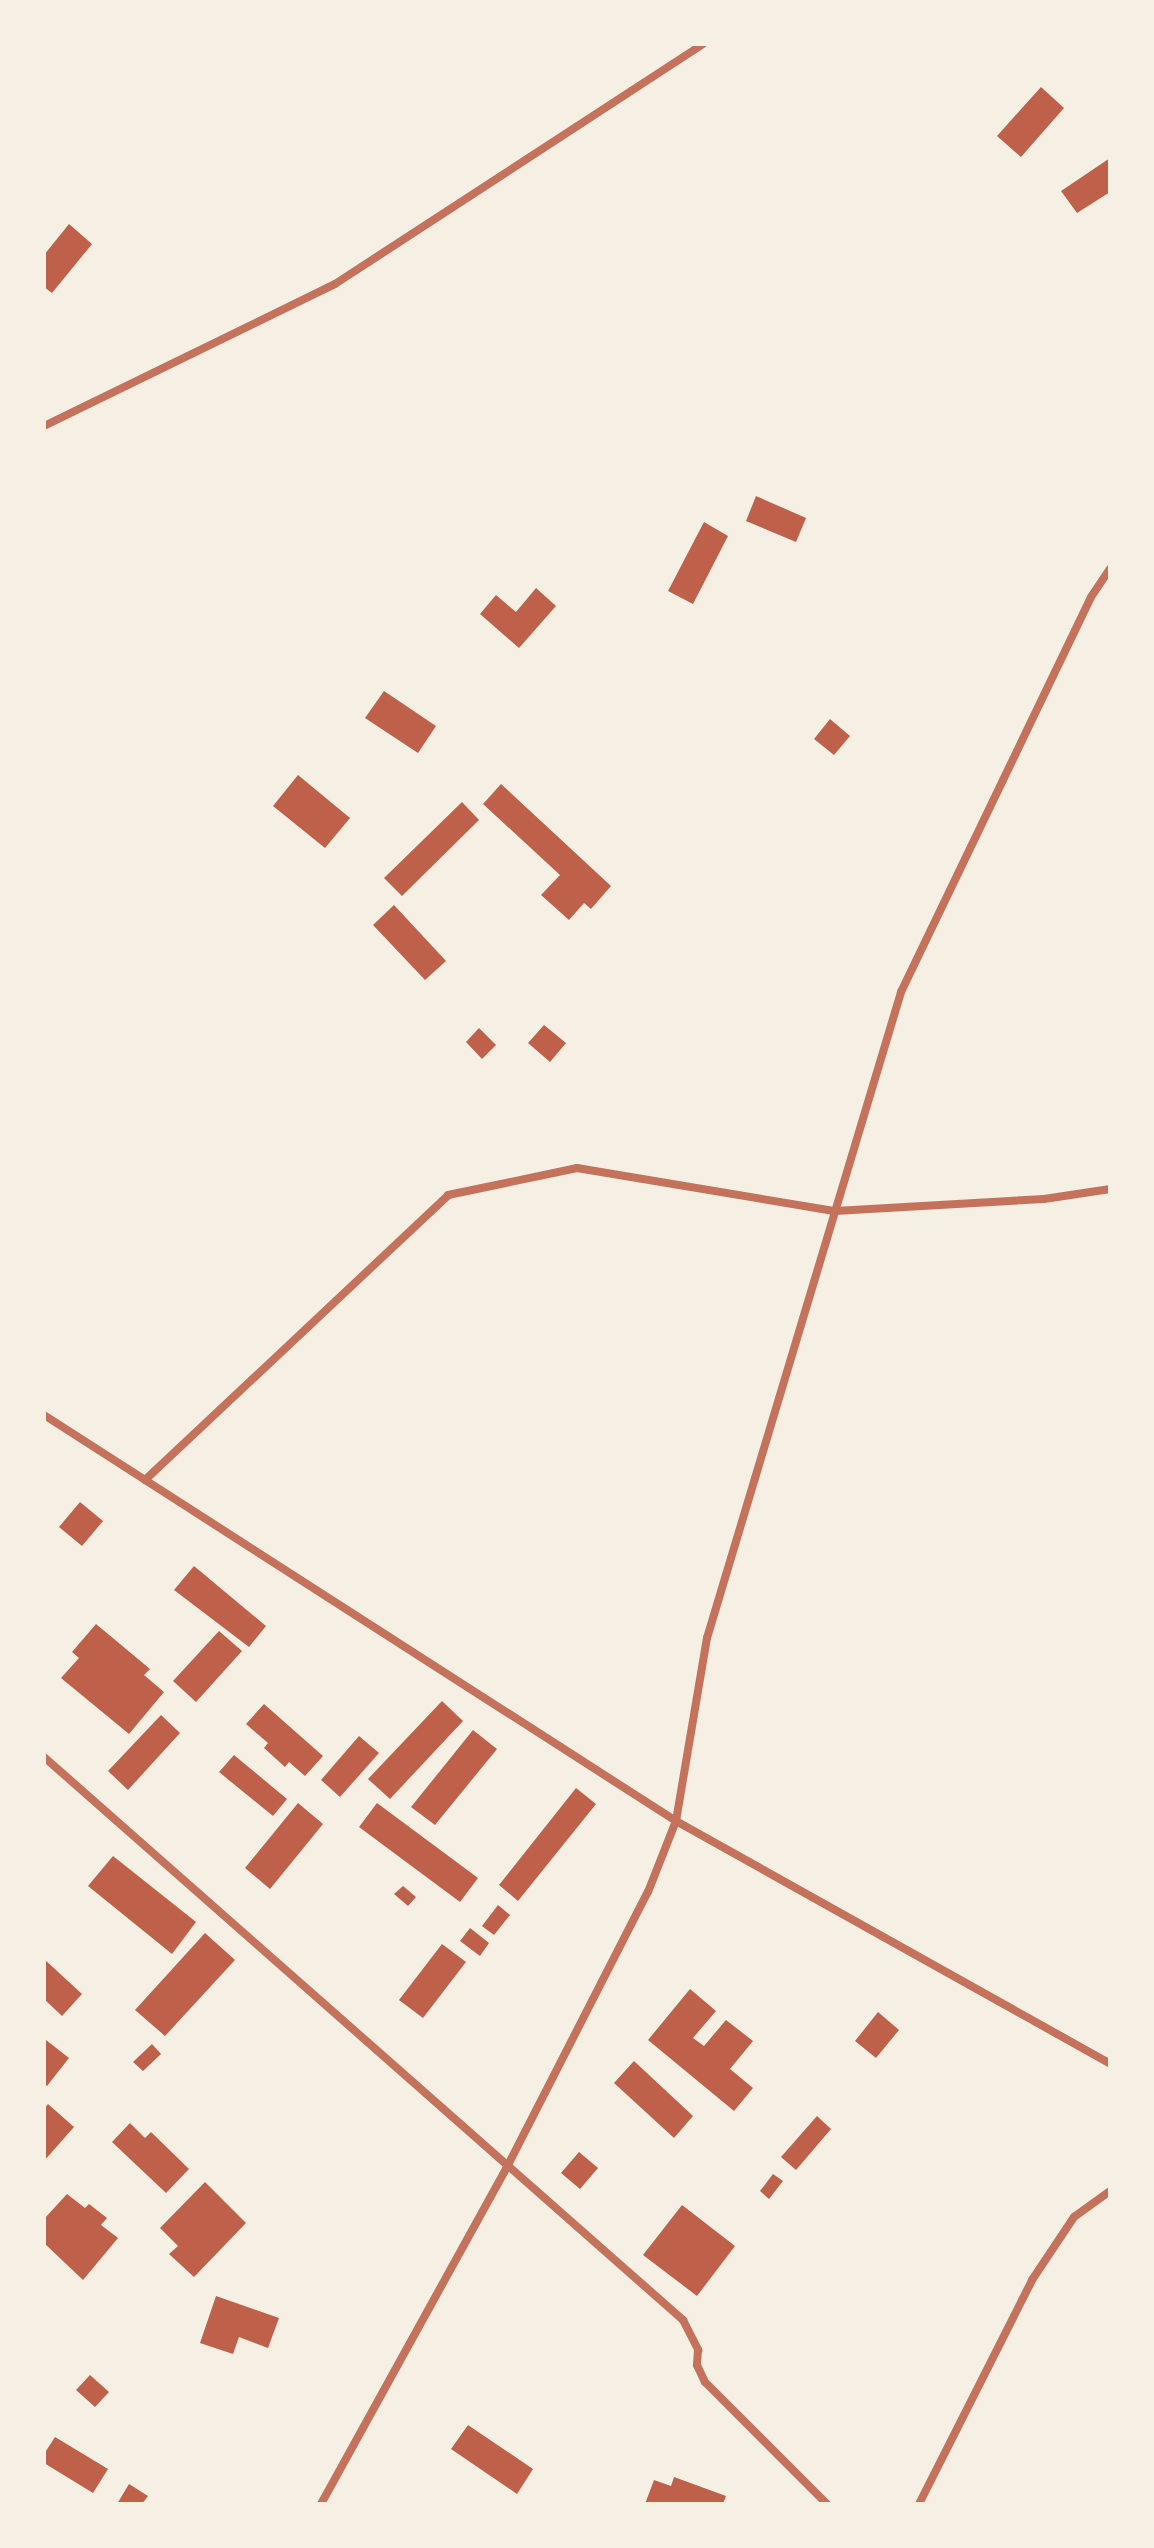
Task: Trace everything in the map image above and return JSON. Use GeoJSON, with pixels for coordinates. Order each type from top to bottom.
{"type":"FeatureCollection","features":[{"type":"Feature","properties":{"kind":"street"},"geometry":{"type":"LineString","coordinates":[[44,426],[335,284],[703,44]]}},
{"type":"Feature","properties":{"kind":"street"},"geometry":{"type":"LineString","coordinates":[[321,2504],[507,2167],[648,1892],[676,1821],[707,1638],[901,992],[1091,597],[1110,569]]}},
{"type":"Feature","properties":{"kind":"street"},"geometry":{"type":"LineString","coordinates":[[145,1480],[448,1195],[577,1168],[835,1211],[1044,1199],[1110,1189]]}},
{"type":"Feature","properties":{"kind":"street"},"geometry":{"type":"LineString","coordinates":[[44,1415],[676,1821],[1110,2064]]}},
{"type":"Feature","properties":{"kind":"street"},"geometry":{"type":"LineString","coordinates":[[44,1757],[683,2320],[698,2350],[697,2365],[705,2382],[827,2504]]}},
{"type":"Feature","properties":{"kind":"street"},"geometry":{"type":"LineString","coordinates":[[919,2504],[1032,2280],[1074,2217],[1110,2191]]}},
{"type":"Feature","properties":{"kind":"building"},"geometry":{"type":"Polygon","coordinates":[[[1041,87],[1064,108],[1021,157],[997,136],[1041,87]]]}},
{"type":"Feature","properties":{"kind":"building"},"geometry":{"type":"Polygon","coordinates":[[[1110,158],[1110,192],[1077,213],[1061,191],[1110,158]]]}},
{"type":"Feature","properties":{"kind":"building"},"geometry":{"type":"Polygon","coordinates":[[[69,224],[92,244],[52,293],[44,287],[44,255],[69,224]]]}},
{"type":"Feature","properties":{"kind":"building"},"geometry":{"type":"Polygon","coordinates":[[[756,496],[806,518],[796,542],[746,521],[756,496]]]}},
{"type":"Feature","properties":{"kind":"building"},"geometry":{"type":"Polygon","coordinates":[[[704,522],[728,536],[693,604],[668,591],[704,522]]]}},
{"type":"Feature","properties":{"kind":"building"},"geometry":{"type":"Polygon","coordinates":[[[536,588],[556,606],[519,648],[480,614],[496,595],[516,612],[536,588]]]}},
{"type":"Feature","properties":{"kind":"building"},"geometry":{"type":"Polygon","coordinates":[[[384,691],[436,726],[418,753],[365,718],[384,691]]]}},
{"type":"Feature","properties":{"kind":"building"},"geometry":{"type":"Polygon","coordinates":[[[830,719],[850,736],[834,755],[814,739],[830,719]]]}},
{"type":"Feature","properties":{"kind":"building"},"geometry":{"type":"Polygon","coordinates":[[[298,775],[350,818],[325,848],[273,806],[298,775]]]}},
{"type":"Feature","properties":{"kind":"building"},"geometry":{"type":"Polygon","coordinates":[[[501,784],[611,886],[591,909],[584,903],[569,920],[541,895],[560,875],[483,804],[501,784]]]}},
{"type":"Feature","properties":{"kind":"building"},"geometry":{"type":"Polygon","coordinates":[[[462,802],[479,820],[402,896],[384,878],[462,802]]]}},
{"type":"Feature","properties":{"kind":"building"},"geometry":{"type":"Polygon","coordinates":[[[394,905],[446,961],[425,980],[373,925],[394,905]]]}},
{"type":"Feature","properties":{"kind":"building"},"geometry":{"type":"Polygon","coordinates":[[[544,1025],[566,1043],[550,1062],[528,1043],[544,1025]]]}},
{"type":"Feature","properties":{"kind":"building"},"geometry":{"type":"Polygon","coordinates":[[[479,1028],[496,1045],[482,1059],[466,1042],[479,1028]]]}},
{"type":"Feature","properties":{"kind":"building"},"geometry":{"type":"Polygon","coordinates":[[[80,1502],[103,1521],[82,1546],[59,1527],[80,1502]]]}},
{"type":"Feature","properties":{"kind":"building"},"geometry":{"type":"Polygon","coordinates":[[[194,1566],[266,1626],[249,1647],[174,1590],[194,1566]]]}},
{"type":"Feature","properties":{"kind":"building"},"geometry":{"type":"Polygon","coordinates":[[[96,1624],[150,1669],[144,1675],[164,1692],[129,1734],[61,1678],[79,1658],[72,1652],[96,1624]]]}},
{"type":"Feature","properties":{"kind":"building"},"geometry":{"type":"Polygon","coordinates":[[[219,1631],[242,1651],[196,1702],[173,1681],[219,1631]]]}},
{"type":"Feature","properties":{"kind":"building"},"geometry":{"type":"Polygon","coordinates":[[[442,1701],[463,1721],[390,1799],[368,1779],[442,1701]]]}},
{"type":"Feature","properties":{"kind":"building"},"geometry":{"type":"Polygon","coordinates":[[[264,1704],[323,1756],[305,1776],[289,1762],[285,1767],[264,1748],[268,1743],[246,1724],[264,1704]]]}},
{"type":"Feature","properties":{"kind":"building"},"geometry":{"type":"Polygon","coordinates":[[[161,1715],[180,1733],[128,1790],[108,1771],[161,1715]]]}},
{"type":"Feature","properties":{"kind":"building"},"geometry":{"type":"Polygon","coordinates":[[[473,1730],[497,1749],[435,1825],[411,1807],[473,1730]]]}},
{"type":"Feature","properties":{"kind":"building"},"geometry":{"type":"Polygon","coordinates":[[[359,1736],[379,1753],[340,1797],[321,1780],[359,1736]]]}},
{"type":"Feature","properties":{"kind":"building"},"geometry":{"type":"Polygon","coordinates":[[[234,1755],[287,1799],[273,1816],[219,1772],[234,1755]]]}},
{"type":"Feature","properties":{"kind":"building"},"geometry":{"type":"Polygon","coordinates":[[[576,1788],[596,1804],[518,1901],[499,1885],[576,1788]]]}},
{"type":"Feature","properties":{"kind":"building"},"geometry":{"type":"Polygon","coordinates":[[[298,1803],[323,1824],[270,1889],[245,1868],[298,1803]]]}},
{"type":"Feature","properties":{"kind":"building"},"geometry":{"type":"Polygon","coordinates":[[[377,1803],[478,1878],[460,1902],[359,1827],[377,1803]]]}},
{"type":"Feature","properties":{"kind":"building"},"geometry":{"type":"Polygon","coordinates":[[[113,1856],[196,1922],[172,1954],[88,1886],[113,1856]]]}},
{"type":"Feature","properties":{"kind":"building"},"geometry":{"type":"Polygon","coordinates":[[[403,1886],[416,1897],[408,1906],[394,1894],[403,1886]]]}},
{"type":"Feature","properties":{"kind":"building"},"geometry":{"type":"Polygon","coordinates":[[[498,1905],[510,1915],[494,1935],[482,1926],[498,1905]]]}},
{"type":"Feature","properties":{"kind":"building"},"geometry":{"type":"Polygon","coordinates":[[[470,1928],[489,1943],[480,1956],[460,1941],[470,1928]]]}},
{"type":"Feature","properties":{"kind":"building"},"geometry":{"type":"Polygon","coordinates":[[[205,1933],[235,1960],[165,2036],[135,2010],[205,1933]]]}},
{"type":"Feature","properties":{"kind":"building"},"geometry":{"type":"Polygon","coordinates":[[[442,1944],[466,1962],[423,2018],[399,2000],[442,1944]]]}},
{"type":"Feature","properties":{"kind":"building"},"geometry":{"type":"Polygon","coordinates":[[[44,1959],[82,1994],[62,2016],[44,1999],[44,1959]]]}},
{"type":"Feature","properties":{"kind":"building"},"geometry":{"type":"Polygon","coordinates":[[[690,1989],[716,2011],[693,2038],[704,2046],[726,2020],[753,2041],[730,2069],[753,2088],[734,2111],[648,2040],[690,1989]]]}},
{"type":"Feature","properties":{"kind":"building"},"geometry":{"type":"Polygon","coordinates":[[[878,2012],[899,2030],[876,2058],[855,2041],[878,2012]]]}},
{"type":"Feature","properties":{"kind":"building"},"geometry":{"type":"Polygon","coordinates":[[[46,2040],[69,2058],[47,2086],[44,2084],[46,2040]]]}},
{"type":"Feature","properties":{"kind":"building"},"geometry":{"type":"Polygon","coordinates":[[[152,2044],[161,2054],[143,2071],[133,2062],[152,2044]]]}},
{"type":"Feature","properties":{"kind":"building"},"geometry":{"type":"Polygon","coordinates":[[[634,2061],[693,2116],[674,2138],[614,2083],[634,2061]]]}},
{"type":"Feature","properties":{"kind":"building"},"geometry":{"type":"Polygon","coordinates":[[[48,2104],[74,2127],[44,2161],[44,2109],[48,2104]]]}},
{"type":"Feature","properties":{"kind":"building"},"geometry":{"type":"Polygon","coordinates":[[[817,2116],[831,2129],[796,2170],[781,2157],[817,2116]]]}},
{"type":"Feature","properties":{"kind":"building"},"geometry":{"type":"Polygon","coordinates":[[[130,2123],[145,2138],[151,2132],[189,2169],[166,2193],[112,2142],[130,2123]]]}},
{"type":"Feature","properties":{"kind":"building"},"geometry":{"type":"Polygon","coordinates":[[[579,2152],[598,2168],[580,2189],[561,2173],[579,2152]]]}},
{"type":"Feature","properties":{"kind":"building"},"geometry":{"type":"Polygon","coordinates":[[[773,2174],[783,2181],[769,2199],[760,2191],[773,2174]]]}},
{"type":"Feature","properties":{"kind":"building"},"geometry":{"type":"Polygon","coordinates":[[[205,2182],[246,2223],[194,2277],[169,2254],[178,2246],[160,2228],[205,2182]]]}},
{"type":"Feature","properties":{"kind":"building"},"geometry":{"type":"Polygon","coordinates":[[[67,2194],[85,2208],[89,2204],[107,2218],[101,2225],[118,2238],[83,2280],[44,2243],[44,2219],[67,2194]]]}},
{"type":"Feature","properties":{"kind":"building"},"geometry":{"type":"Polygon","coordinates":[[[682,2205],[735,2246],[697,2296],[643,2255],[682,2205]]]}},
{"type":"Feature","properties":{"kind":"building"},"geometry":{"type":"Polygon","coordinates":[[[216,2296],[279,2318],[268,2348],[239,2337],[233,2354],[200,2343],[216,2296]]]}},
{"type":"Feature","properties":{"kind":"building"},"geometry":{"type":"Polygon","coordinates":[[[90,2375],[109,2392],[95,2407],[76,2390],[90,2375]]]}},
{"type":"Feature","properties":{"kind":"building"},"geometry":{"type":"Polygon","coordinates":[[[468,2425],[533,2469],[517,2494],[451,2449],[468,2425]]]}},
{"type":"Feature","properties":{"kind":"building"},"geometry":{"type":"Polygon","coordinates":[[[55,2437],[108,2469],[93,2493],[44,2463],[44,2454],[55,2437]]]}},
{"type":"Feature","properties":{"kind":"building"},"geometry":{"type":"Polygon","coordinates":[[[674,2477],[726,2496],[723,2504],[645,2504],[654,2480],[671,2486],[674,2477]]]}},
{"type":"Feature","properties":{"kind":"building"},"geometry":{"type":"Polygon","coordinates":[[[129,2484],[148,2496],[142,2504],[117,2504],[129,2484]]]}}]}
